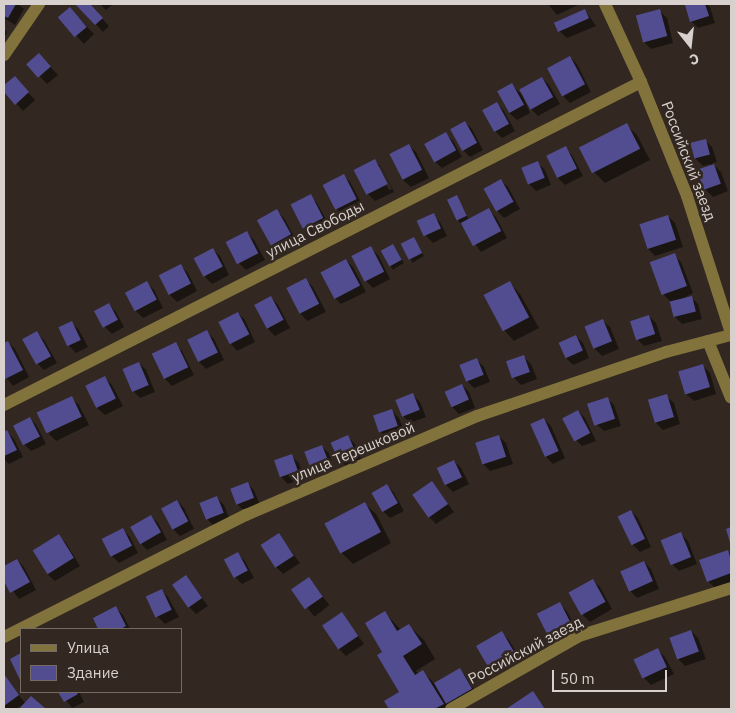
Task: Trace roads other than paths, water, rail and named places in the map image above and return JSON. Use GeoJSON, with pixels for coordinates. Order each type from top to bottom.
{"type":"FeatureCollection","features":[{"type":"Feature","properties":{"kind":"street"},"geometry":{"type":"LineString","coordinates":[[4,55],[39,4]]}},
{"type":"Feature","properties":{"kind":"street","name":"Российский заезд"},"geometry":{"type":"LineString","coordinates":[[606,4],[641,82],[687,196],[731,334]]}},
{"type":"Feature","properties":{"kind":"street","name":"улица Свободы"},"geometry":{"type":"LineString","coordinates":[[4,405],[641,82]]}},
{"type":"Feature","properties":{"kind":"street","name":"улица Терешковой"},"geometry":{"type":"LineString","coordinates":[[22,628],[246,515],[477,416],[666,352],[731,334]]}},
{"type":"Feature","properties":{"kind":"street"},"geometry":{"type":"LineString","coordinates":[[708,341],[731,398]]}},
{"type":"Feature","properties":{"kind":"street","name":"Российский заезд"},"geometry":{"type":"LineString","coordinates":[[451,709],[579,636],[731,588]]}},
{"type":"Feature","properties":{"kind":"street","name":"улица Терешковой"},"geometry":{"type":"LineString","coordinates":[[4,637],[20,629]]}}]}
